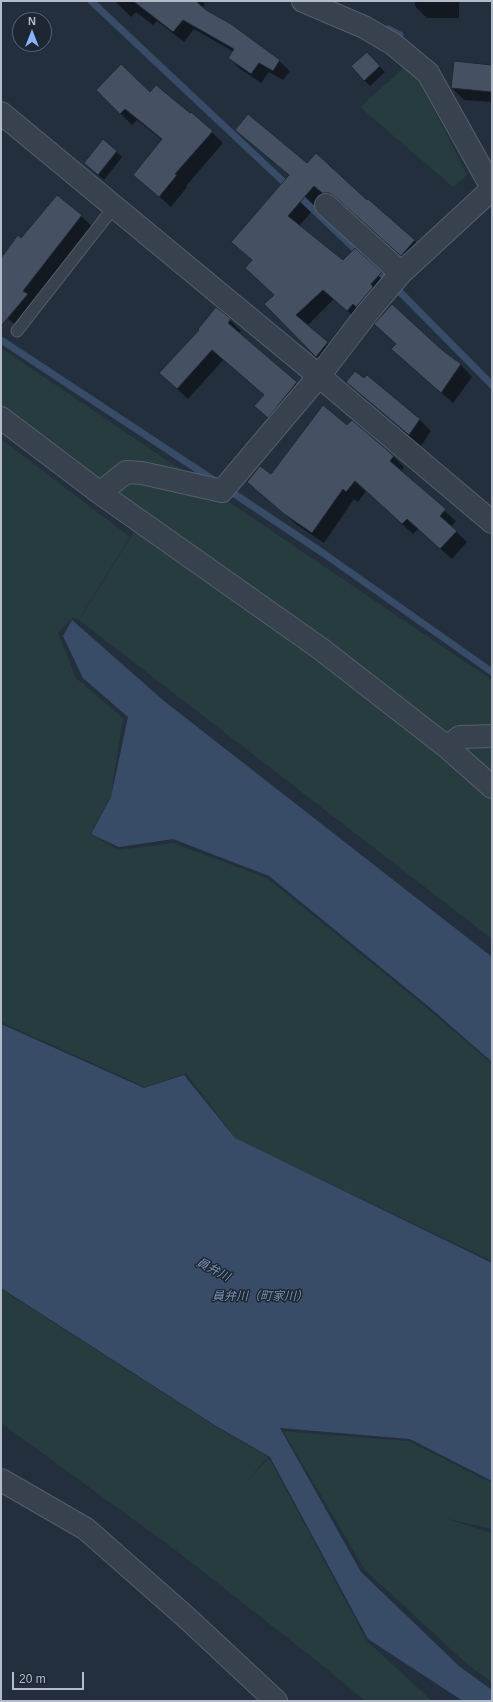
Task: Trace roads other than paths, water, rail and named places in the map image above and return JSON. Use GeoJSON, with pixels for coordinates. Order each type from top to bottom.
{"type":"FeatureCollection","features":[{"type":"Feature","properties":{"kind":"street"},"geometry":{"type":"LineString","coordinates":[[303,1],[364,27],[393,44],[428,73],[486,179],[492,185]]}},
{"type":"Feature","properties":{"kind":"street"},"geometry":{"type":"LineString","coordinates":[[1,113],[319,376],[492,522]]}},
{"type":"Feature","properties":{"kind":"street"},"geometry":{"type":"LineString","coordinates":[[100,493],[126,472],[142,473],[226,486],[319,376],[368,312],[401,273],[492,189]]}},
{"type":"Feature","properties":{"kind":"street"},"geometry":{"type":"LineString","coordinates":[[326,206],[401,273]]}},
{"type":"Feature","properties":{"kind":"street"},"geometry":{"type":"LineString","coordinates":[[1,418],[100,493],[321,649],[447,747],[492,787]]}},
{"type":"Feature","properties":{"kind":"street"},"geometry":{"type":"LineString","coordinates":[[447,747],[460,737],[492,736]]}},
{"type":"Feature","properties":{"kind":"street"},"geometry":{"type":"LineString","coordinates":[[1,1480],[86,1530],[187,1618],[276,1701]]}},
{"type":"Feature","properties":{"kind":"lane"},"geometry":{"type":"LineString","coordinates":[[17,331],[114,207]]}},
{"type":"Feature","properties":{"kind":"water"},"geometry":{"type":"Polygon","coordinates":[[[72,620],[164,701],[492,957],[492,1062],[428,1006],[269,876],[173,839],[119,847],[91,834],[111,797],[128,717],[83,678],[63,636],[72,620]]]}},
{"type":"Feature","properties":{"kind":"water","name":"員弁川（町家川）"},"geometry":{"type":"Polygon","coordinates":[[[1,1024],[144,1088],[184,1075],[235,1138],[492,1263],[492,1481],[410,1439],[280,1428],[361,1572],[459,1666],[492,1690],[492,1701],[463,1701],[368,1639],[270,1457],[216,1426],[1,1288],[1,1024]]]}},
{"type":"Feature","properties":{"kind":"waterway"},"geometry":{"type":"LineString","coordinates":[[91,1],[289,187]]}},
{"type":"Feature","properties":{"kind":"waterway"},"geometry":{"type":"LineString","coordinates":[[388,29],[400,35]]}},
{"type":"Feature","properties":{"kind":"waterway"},"geometry":{"type":"LineString","coordinates":[[297,194],[360,254]]}},
{"type":"Feature","properties":{"kind":"waterway"},"geometry":{"type":"LineString","coordinates":[[374,267],[385,277]]}},
{"type":"Feature","properties":{"kind":"waterway"},"geometry":{"type":"LineString","coordinates":[[400,292],[492,385]]}},
{"type":"Feature","properties":{"kind":"waterway"},"geometry":{"type":"LineString","coordinates":[[1,340],[215,481]]}},
{"type":"Feature","properties":{"kind":"waterway"},"geometry":{"type":"LineString","coordinates":[[227,489],[323,553],[492,672]]}},
{"type":"Feature","properties":{"kind":"water label","name":"員弁川"},"geometry":{"type":"Point","coordinates":[213,1270]}}]}
